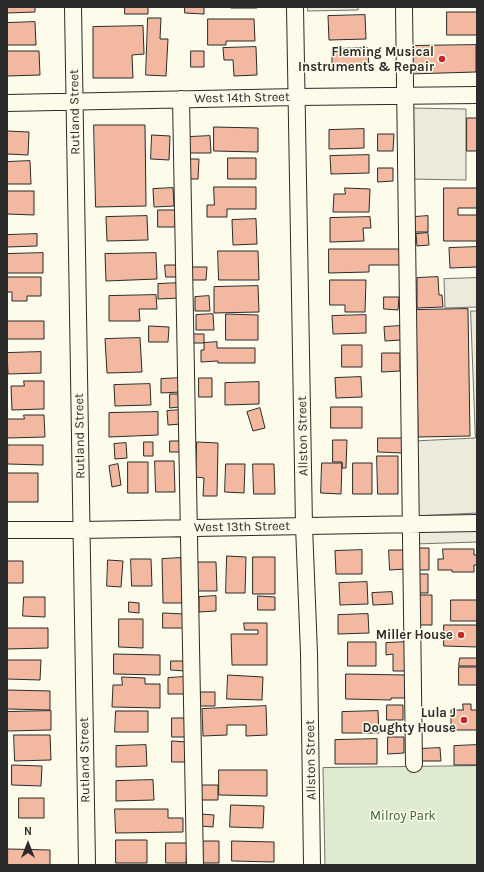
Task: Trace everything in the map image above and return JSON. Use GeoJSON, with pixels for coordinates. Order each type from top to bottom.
{"type":"FeatureCollection","features":[{"type":"Feature","properties":{"kind":"street","name":"Rutland Street"},"geometry":{"type":"LineString","coordinates":[[73,7],[87,865]]}},
{"type":"Feature","properties":{"kind":"street","name":"Allston Street"},"geometry":{"type":"LineString","coordinates":[[295,7],[304,526],[309,653],[312,865]]}},
{"type":"Feature","properties":{"kind":"street"},"geometry":{"type":"LineString","coordinates":[[404,7],[414,764]]}},
{"type":"Feature","properties":{"kind":"street","name":"West 14th Street"},"geometry":{"type":"LineString","coordinates":[[7,103],[477,95]]}},
{"type":"Feature","properties":{"kind":"street"},"geometry":{"type":"LineString","coordinates":[[181,99],[195,865]]}},
{"type":"Feature","properties":{"kind":"street","name":"West 13th Street"},"geometry":{"type":"LineString","coordinates":[[7,530],[477,523]]}},
{"type":"Feature","properties":{"kind":"green space","name":"Milroy Park"},"geometry":{"type":"Polygon","coordinates":[[[477,766],[477,865],[325,865],[323,768],[477,766]]]}},
{"type":"Feature","properties":{"kind":"shaded area"},"geometry":{"type":"Polygon","coordinates":[[[308,7],[358,7],[358,10],[308,11],[308,7]]]}},
{"type":"Feature","properties":{"kind":"shaded area"},"geometry":{"type":"Polygon","coordinates":[[[409,108],[466,109],[466,180],[409,179],[409,108]]]}},
{"type":"Feature","properties":{"kind":"shaded area"},"geometry":{"type":"Polygon","coordinates":[[[477,278],[477,307],[445,308],[444,279],[477,278]]]}},
{"type":"Feature","properties":{"kind":"shaded area"},"geometry":{"type":"Polygon","coordinates":[[[471,311],[477,311],[477,513],[416,516],[414,441],[475,438],[471,311]]]}},
{"type":"Feature","properties":{"kind":"shaded area"},"geometry":{"type":"Polygon","coordinates":[[[477,528],[477,542],[414,544],[414,530],[477,528]]]}},
{"type":"Feature","properties":{"kind":"building"},"geometry":{"type":"Polygon","coordinates":[[[7,7],[35,7],[35,12],[7,13],[7,7]]]}},
{"type":"Feature","properties":{"kind":"building"},"geometry":{"type":"Polygon","coordinates":[[[125,7],[148,7],[148,14],[125,14],[125,7]]]}},
{"type":"Feature","properties":{"kind":"building"},"geometry":{"type":"Polygon","coordinates":[[[185,7],[204,7],[204,14],[185,13],[185,7]]]}},
{"type":"Feature","properties":{"kind":"building"},"geometry":{"type":"Polygon","coordinates":[[[257,7],[257,8],[231,8],[257,7]]]}},
{"type":"Feature","properties":{"kind":"building"},"geometry":{"type":"Polygon","coordinates":[[[447,12],[477,12],[477,35],[447,35],[447,12]]]}},
{"type":"Feature","properties":{"kind":"building"},"geometry":{"type":"Polygon","coordinates":[[[365,15],[366,39],[329,40],[328,16],[365,15]]]}},
{"type":"Feature","properties":{"kind":"building"},"geometry":{"type":"Polygon","coordinates":[[[148,18],[161,18],[160,39],[168,39],[166,76],[146,75],[148,18]]]}},
{"type":"Feature","properties":{"kind":"building"},"geometry":{"type":"Polygon","coordinates":[[[208,19],[254,19],[255,41],[226,41],[226,45],[208,45],[208,19]]]}},
{"type":"Feature","properties":{"kind":"building"},"geometry":{"type":"Polygon","coordinates":[[[35,22],[36,45],[7,45],[7,23],[35,22]]]}},
{"type":"Feature","properties":{"kind":"building"},"geometry":{"type":"Polygon","coordinates":[[[143,26],[144,54],[132,55],[133,78],[93,78],[93,27],[143,26]]]}},
{"type":"Feature","properties":{"kind":"building","name":"Fleming Musical Instruments & Repair"},"geometry":{"type":"Polygon","coordinates":[[[476,45],[476,72],[409,74],[408,46],[476,45]]]}},
{"type":"Feature","properties":{"kind":"building"},"geometry":{"type":"Polygon","coordinates":[[[256,47],[257,75],[234,76],[233,60],[224,60],[223,48],[256,47]]]}},
{"type":"Feature","properties":{"kind":"building"},"geometry":{"type":"Polygon","coordinates":[[[368,48],[369,69],[332,70],[332,49],[368,48]]]}},
{"type":"Feature","properties":{"kind":"building"},"geometry":{"type":"Polygon","coordinates":[[[7,51],[39,51],[40,75],[7,76],[7,51]]]}},
{"type":"Feature","properties":{"kind":"building"},"geometry":{"type":"Polygon","coordinates":[[[191,51],[204,51],[204,67],[191,67],[191,51]]]}},
{"type":"Feature","properties":{"kind":"building"},"geometry":{"type":"Polygon","coordinates":[[[467,118],[477,118],[477,151],[467,151],[467,118]]]}},
{"type":"Feature","properties":{"kind":"building"},"geometry":{"type":"Polygon","coordinates":[[[94,125],[145,125],[146,206],[96,207],[94,125]]]}},
{"type":"Feature","properties":{"kind":"building"},"geometry":{"type":"Polygon","coordinates":[[[214,127],[258,128],[258,152],[214,151],[214,127]]]}},
{"type":"Feature","properties":{"kind":"building"},"geometry":{"type":"Polygon","coordinates":[[[364,129],[364,148],[329,149],[329,130],[364,129]]]}},
{"type":"Feature","properties":{"kind":"building"},"geometry":{"type":"Polygon","coordinates":[[[7,131],[29,132],[28,155],[7,154],[7,131]]]}},
{"type":"Feature","properties":{"kind":"building"},"geometry":{"type":"Polygon","coordinates":[[[378,134],[394,134],[393,151],[378,151],[378,134]]]}},
{"type":"Feature","properties":{"kind":"building"},"geometry":{"type":"Polygon","coordinates":[[[152,135],[170,136],[169,160],[151,159],[152,135]]]}},
{"type":"Feature","properties":{"kind":"building"},"geometry":{"type":"Polygon","coordinates":[[[210,136],[211,153],[189,153],[189,137],[210,136]]]}},
{"type":"Feature","properties":{"kind":"building"},"geometry":{"type":"Polygon","coordinates":[[[369,155],[369,173],[331,174],[330,156],[369,155]]]}},
{"type":"Feature","properties":{"kind":"building"},"geometry":{"type":"Polygon","coordinates":[[[228,158],[256,158],[256,179],[228,179],[228,158]]]}},
{"type":"Feature","properties":{"kind":"building"},"geometry":{"type":"Polygon","coordinates":[[[189,159],[199,159],[198,179],[188,179],[189,159]]]}},
{"type":"Feature","properties":{"kind":"building"},"geometry":{"type":"Polygon","coordinates":[[[30,161],[31,184],[7,184],[7,162],[30,161]]]}},
{"type":"Feature","properties":{"kind":"building"},"geometry":{"type":"Polygon","coordinates":[[[378,168],[393,168],[393,181],[378,182],[378,168]]]}},
{"type":"Feature","properties":{"kind":"building"},"geometry":{"type":"Polygon","coordinates":[[[214,187],[256,187],[256,209],[227,209],[227,217],[207,217],[207,205],[214,205],[214,187]]]}},
{"type":"Feature","properties":{"kind":"building"},"geometry":{"type":"Polygon","coordinates":[[[173,188],[174,206],[154,207],[153,189],[173,188]]]}},
{"type":"Feature","properties":{"kind":"building"},"geometry":{"type":"Polygon","coordinates":[[[345,188],[370,189],[369,212],[333,212],[334,194],[345,194],[345,188]]]}},
{"type":"Feature","properties":{"kind":"building"},"geometry":{"type":"Polygon","coordinates":[[[444,188],[477,188],[477,208],[458,208],[458,215],[477,215],[477,241],[444,241],[444,188]]]}},
{"type":"Feature","properties":{"kind":"building"},"geometry":{"type":"Polygon","coordinates":[[[7,191],[34,191],[34,215],[7,214],[7,191]]]}},
{"type":"Feature","properties":{"kind":"building"},"geometry":{"type":"Polygon","coordinates":[[[158,210],[175,210],[175,227],[158,227],[158,210]]]}},
{"type":"Feature","properties":{"kind":"building"},"geometry":{"type":"Polygon","coordinates":[[[147,216],[148,240],[107,241],[106,217],[147,216]]]}},
{"type":"Feature","properties":{"kind":"building"},"geometry":{"type":"Polygon","coordinates":[[[428,216],[428,232],[414,232],[414,217],[428,216]]]}},
{"type":"Feature","properties":{"kind":"building"},"geometry":{"type":"Polygon","coordinates":[[[370,217],[371,228],[363,228],[364,241],[330,242],[330,218],[370,217]]]}},
{"type":"Feature","properties":{"kind":"building"},"geometry":{"type":"Polygon","coordinates":[[[256,219],[257,244],[233,245],[232,220],[256,219]]]}},
{"type":"Feature","properties":{"kind":"building"},"geometry":{"type":"Polygon","coordinates":[[[428,233],[429,245],[417,246],[416,234],[428,233]]]}},
{"type":"Feature","properties":{"kind":"building"},"geometry":{"type":"Polygon","coordinates":[[[37,234],[37,246],[7,247],[7,235],[37,234]]]}},
{"type":"Feature","properties":{"kind":"building"},"geometry":{"type":"Polygon","coordinates":[[[477,247],[477,267],[450,268],[449,248],[477,247]]]}},
{"type":"Feature","properties":{"kind":"building"},"geometry":{"type":"Polygon","coordinates":[[[329,249],[400,249],[400,265],[369,265],[369,272],[329,273],[329,249]]]}},
{"type":"Feature","properties":{"kind":"building"},"geometry":{"type":"Polygon","coordinates":[[[218,251],[258,251],[259,280],[219,280],[218,251]]]}},
{"type":"Feature","properties":{"kind":"building"},"geometry":{"type":"Polygon","coordinates":[[[43,253],[43,273],[7,273],[7,254],[43,253]]]}},
{"type":"Feature","properties":{"kind":"building"},"geometry":{"type":"Polygon","coordinates":[[[156,253],[157,279],[106,281],[105,254],[156,253]]]}},
{"type":"Feature","properties":{"kind":"building"},"geometry":{"type":"Polygon","coordinates":[[[165,265],[180,265],[181,277],[166,277],[165,265]]]}},
{"type":"Feature","properties":{"kind":"building"},"geometry":{"type":"Polygon","coordinates":[[[192,267],[207,267],[206,280],[192,280],[192,267]]]}},
{"type":"Feature","properties":{"kind":"building"},"geometry":{"type":"Polygon","coordinates":[[[7,277],[41,277],[41,296],[27,296],[27,301],[12,301],[12,292],[7,292],[7,277]]]}},
{"type":"Feature","properties":{"kind":"building"},"geometry":{"type":"Polygon","coordinates":[[[438,277],[439,295],[442,295],[443,307],[417,308],[417,278],[438,277]]]}},
{"type":"Feature","properties":{"kind":"building"},"geometry":{"type":"Polygon","coordinates":[[[330,280],[366,280],[365,312],[345,312],[345,305],[330,305],[330,280]]]}},
{"type":"Feature","properties":{"kind":"building"},"geometry":{"type":"Polygon","coordinates":[[[180,283],[180,298],[158,299],[158,284],[180,283]]]}},
{"type":"Feature","properties":{"kind":"building"},"geometry":{"type":"Polygon","coordinates":[[[258,286],[259,312],[214,313],[214,287],[258,286]]]}},
{"type":"Feature","properties":{"kind":"building"},"geometry":{"type":"Polygon","coordinates":[[[156,295],[157,309],[139,309],[140,321],[109,321],[109,296],[156,295]]]}},
{"type":"Feature","properties":{"kind":"building"},"geometry":{"type":"Polygon","coordinates":[[[209,296],[210,311],[195,311],[195,297],[209,296]]]}},
{"type":"Feature","properties":{"kind":"building"},"geometry":{"type":"Polygon","coordinates":[[[384,297],[399,297],[398,310],[384,309],[384,297]]]}},
{"type":"Feature","properties":{"kind":"building"},"geometry":{"type":"Polygon","coordinates":[[[468,309],[470,436],[418,437],[416,310],[468,309]]]}},
{"type":"Feature","properties":{"kind":"building"},"geometry":{"type":"Polygon","coordinates":[[[213,314],[214,330],[196,330],[196,315],[213,314]]]}},
{"type":"Feature","properties":{"kind":"building"},"geometry":{"type":"Polygon","coordinates":[[[226,314],[258,315],[258,340],[226,340],[226,314]]]}},
{"type":"Feature","properties":{"kind":"building"},"geometry":{"type":"Polygon","coordinates":[[[366,315],[366,333],[333,334],[332,316],[366,315]]]}},
{"type":"Feature","properties":{"kind":"building"},"geometry":{"type":"Polygon","coordinates":[[[7,321],[44,321],[44,339],[7,339],[7,321]]]}},
{"type":"Feature","properties":{"kind":"building"},"geometry":{"type":"Polygon","coordinates":[[[149,326],[169,327],[168,342],[149,342],[149,326]]]}},
{"type":"Feature","properties":{"kind":"building"},"geometry":{"type":"Polygon","coordinates":[[[400,326],[401,340],[385,341],[384,327],[400,326]]]}},
{"type":"Feature","properties":{"kind":"building"},"geometry":{"type":"Polygon","coordinates":[[[191,334],[204,334],[204,343],[192,343],[191,334]]]}},
{"type":"Feature","properties":{"kind":"building"},"geometry":{"type":"Polygon","coordinates":[[[140,338],[142,372],[107,373],[105,339],[140,338]]]}},
{"type":"Feature","properties":{"kind":"building"},"geometry":{"type":"Polygon","coordinates":[[[217,342],[217,348],[255,348],[255,363],[218,363],[218,361],[201,362],[201,350],[204,350],[204,343],[217,342]]]}},
{"type":"Feature","properties":{"kind":"building"},"geometry":{"type":"Polygon","coordinates":[[[342,345],[362,345],[362,367],[342,367],[342,345]]]}},
{"type":"Feature","properties":{"kind":"building"},"geometry":{"type":"Polygon","coordinates":[[[41,352],[41,373],[8,374],[7,353],[41,352]]]}},
{"type":"Feature","properties":{"kind":"building"},"geometry":{"type":"Polygon","coordinates":[[[382,353],[400,353],[400,371],[382,372],[382,353]]]}},
{"type":"Feature","properties":{"kind":"building"},"geometry":{"type":"Polygon","coordinates":[[[361,377],[362,397],[336,398],[335,378],[361,377]]]}},
{"type":"Feature","properties":{"kind":"building"},"geometry":{"type":"Polygon","coordinates":[[[181,378],[181,392],[161,393],[161,379],[181,378]]]}},
{"type":"Feature","properties":{"kind":"building"},"geometry":{"type":"Polygon","coordinates":[[[199,378],[212,378],[212,397],[199,397],[199,378]]]}},
{"type":"Feature","properties":{"kind":"building"},"geometry":{"type":"Polygon","coordinates":[[[24,381],[44,381],[44,409],[12,410],[11,386],[24,386],[24,381]]]}},
{"type":"Feature","properties":{"kind":"building"},"geometry":{"type":"Polygon","coordinates":[[[259,382],[259,404],[225,405],[225,383],[259,382]]]}},
{"type":"Feature","properties":{"kind":"building"},"geometry":{"type":"Polygon","coordinates":[[[150,384],[151,405],[115,406],[114,385],[150,384]]]}},
{"type":"Feature","properties":{"kind":"building"},"geometry":{"type":"Polygon","coordinates":[[[170,394],[178,394],[179,407],[170,408],[170,394]]]}},
{"type":"Feature","properties":{"kind":"building"},"geometry":{"type":"Polygon","coordinates":[[[331,407],[362,407],[362,428],[331,428],[331,407]]]}},
{"type":"Feature","properties":{"kind":"building"},"geometry":{"type":"Polygon","coordinates":[[[260,408],[265,428],[253,431],[247,412],[260,408]]]}},
{"type":"Feature","properties":{"kind":"building"},"geometry":{"type":"Polygon","coordinates":[[[181,410],[181,424],[168,425],[167,411],[181,410]]]}},
{"type":"Feature","properties":{"kind":"building"},"geometry":{"type":"Polygon","coordinates":[[[158,412],[158,435],[109,437],[109,413],[158,412]]]}},
{"type":"Feature","properties":{"kind":"building"},"geometry":{"type":"Polygon","coordinates":[[[24,415],[44,415],[45,437],[7,438],[7,419],[24,419],[24,415]]]}},
{"type":"Feature","properties":{"kind":"building"},"geometry":{"type":"Polygon","coordinates":[[[378,438],[404,438],[403,453],[378,452],[378,438]]]}},
{"type":"Feature","properties":{"kind":"building"},"geometry":{"type":"Polygon","coordinates":[[[333,440],[347,440],[346,468],[342,468],[342,462],[333,462],[333,440]]]}},
{"type":"Feature","properties":{"kind":"building"},"geometry":{"type":"Polygon","coordinates":[[[170,441],[183,441],[183,452],[170,452],[170,441]]]}},
{"type":"Feature","properties":{"kind":"building"},"geometry":{"type":"Polygon","coordinates":[[[144,442],[153,442],[153,456],[144,456],[144,442]]]}},
{"type":"Feature","properties":{"kind":"building"},"geometry":{"type":"Polygon","coordinates":[[[197,442],[218,443],[217,496],[203,496],[204,478],[196,477],[197,442]]]}},
{"type":"Feature","properties":{"kind":"building"},"geometry":{"type":"Polygon","coordinates":[[[126,443],[127,458],[115,459],[114,444],[126,443]]]}},
{"type":"Feature","properties":{"kind":"building"},"geometry":{"type":"Polygon","coordinates":[[[8,445],[43,445],[43,465],[8,464],[8,445]]]}},
{"type":"Feature","properties":{"kind":"building"},"geometry":{"type":"Polygon","coordinates":[[[377,456],[398,456],[398,494],[378,494],[377,456]]]}},
{"type":"Feature","properties":{"kind":"building"},"geometry":{"type":"Polygon","coordinates":[[[155,461],[174,461],[175,492],[156,492],[155,461]]]}},
{"type":"Feature","properties":{"kind":"building"},"geometry":{"type":"Polygon","coordinates":[[[128,462],[148,462],[148,493],[128,493],[128,462]]]}},
{"type":"Feature","properties":{"kind":"building"},"geometry":{"type":"Polygon","coordinates":[[[322,463],[342,463],[341,494],[321,493],[322,463]]]}},
{"type":"Feature","properties":{"kind":"building"},"geometry":{"type":"Polygon","coordinates":[[[353,463],[372,463],[372,494],[353,494],[353,463]]]}},
{"type":"Feature","properties":{"kind":"building"},"geometry":{"type":"Polygon","coordinates":[[[118,464],[121,485],[112,487],[109,466],[118,464]]]}},
{"type":"Feature","properties":{"kind":"building"},"geometry":{"type":"Polygon","coordinates":[[[226,464],[245,464],[244,493],[225,492],[226,464]]]}},
{"type":"Feature","properties":{"kind":"building"},"geometry":{"type":"Polygon","coordinates":[[[253,464],[274,464],[275,494],[254,494],[253,464]]]}},
{"type":"Feature","properties":{"kind":"building"},"geometry":{"type":"Polygon","coordinates":[[[7,473],[38,473],[38,502],[7,502],[7,473]]]}},
{"type":"Feature","properties":{"kind":"building"},"geometry":{"type":"Polygon","coordinates":[[[415,548],[429,548],[429,570],[415,570],[415,548]]]}},
{"type":"Feature","properties":{"kind":"building"},"geometry":{"type":"Polygon","coordinates":[[[443,549],[474,549],[474,555],[477,555],[477,565],[474,565],[474,572],[452,572],[452,570],[438,570],[438,559],[443,559],[443,549]]]}},
{"type":"Feature","properties":{"kind":"building"},"geometry":{"type":"Polygon","coordinates":[[[362,550],[362,574],[336,574],[335,551],[362,550]]]}},
{"type":"Feature","properties":{"kind":"building"},"geometry":{"type":"Polygon","coordinates":[[[389,550],[404,550],[405,569],[390,570],[389,550]]]}},
{"type":"Feature","properties":{"kind":"building"},"geometry":{"type":"Polygon","coordinates":[[[227,556],[246,557],[245,593],[226,593],[227,556]]]}},
{"type":"Feature","properties":{"kind":"building"},"geometry":{"type":"Polygon","coordinates":[[[253,557],[275,557],[275,594],[253,594],[253,557]]]}},
{"type":"Feature","properties":{"kind":"building"},"geometry":{"type":"Polygon","coordinates":[[[181,558],[182,603],[163,603],[162,559],[181,558]]]}},
{"type":"Feature","properties":{"kind":"building"},"geometry":{"type":"Polygon","coordinates":[[[131,559],[151,559],[152,586],[132,586],[131,559]]]}},
{"type":"Feature","properties":{"kind":"building"},"geometry":{"type":"Polygon","coordinates":[[[108,560],[123,561],[121,587],[107,586],[108,560]]]}},
{"type":"Feature","properties":{"kind":"building"},"geometry":{"type":"Polygon","coordinates":[[[7,561],[23,561],[23,583],[7,583],[7,561]]]}},
{"type":"Feature","properties":{"kind":"building"},"geometry":{"type":"Polygon","coordinates":[[[197,562],[216,562],[217,591],[198,591],[197,562]]]}},
{"type":"Feature","properties":{"kind":"building"},"geometry":{"type":"Polygon","coordinates":[[[417,574],[428,574],[428,593],[417,593],[417,574]]]}},
{"type":"Feature","properties":{"kind":"building"},"geometry":{"type":"Polygon","coordinates":[[[367,582],[368,604],[340,605],[339,583],[367,582]]]}},
{"type":"Feature","properties":{"kind":"building"},"geometry":{"type":"Polygon","coordinates":[[[392,592],[393,604],[373,605],[372,593],[392,592]]]}},
{"type":"Feature","properties":{"kind":"building"},"geometry":{"type":"Polygon","coordinates":[[[419,595],[432,595],[432,625],[419,625],[419,595]]]}},
{"type":"Feature","properties":{"kind":"building"},"geometry":{"type":"Polygon","coordinates":[[[216,596],[216,611],[199,612],[199,597],[216,596]]]}},
{"type":"Feature","properties":{"kind":"building"},"geometry":{"type":"Polygon","coordinates":[[[258,596],[275,597],[275,610],[258,610],[258,596]]]}},
{"type":"Feature","properties":{"kind":"building"},"geometry":{"type":"Polygon","coordinates":[[[24,597],[45,597],[45,617],[23,616],[24,597]]]}},
{"type":"Feature","properties":{"kind":"building"},"geometry":{"type":"Polygon","coordinates":[[[451,600],[477,600],[477,621],[451,621],[451,600]]]}},
{"type":"Feature","properties":{"kind":"building"},"geometry":{"type":"Polygon","coordinates":[[[129,602],[139,603],[139,613],[129,612],[129,602]]]}},
{"type":"Feature","properties":{"kind":"building"},"geometry":{"type":"Polygon","coordinates":[[[163,613],[185,614],[185,628],[163,628],[163,613]]]}},
{"type":"Feature","properties":{"kind":"building"},"geometry":{"type":"Polygon","coordinates":[[[368,614],[369,633],[338,634],[338,615],[368,614]]]}},
{"type":"Feature","properties":{"kind":"building"},"geometry":{"type":"Polygon","coordinates":[[[119,619],[143,619],[143,648],[119,647],[119,619]]]}},
{"type":"Feature","properties":{"kind":"building"},"geometry":{"type":"Polygon","coordinates":[[[244,623],[267,623],[267,665],[232,665],[231,634],[258,634],[258,630],[245,630],[244,623]]]}},
{"type":"Feature","properties":{"kind":"building","name":"Miller House"},"geometry":{"type":"Polygon","coordinates":[[[444,625],[477,625],[477,647],[444,646],[444,625]]]}},
{"type":"Feature","properties":{"kind":"building"},"geometry":{"type":"Polygon","coordinates":[[[7,628],[48,628],[48,648],[7,649],[7,628]]]}},
{"type":"Feature","properties":{"kind":"building"},"geometry":{"type":"Polygon","coordinates":[[[348,642],[376,642],[376,666],[348,666],[348,642]]]}},
{"type":"Feature","properties":{"kind":"building"},"geometry":{"type":"Polygon","coordinates":[[[407,642],[408,671],[393,671],[393,654],[386,655],[386,643],[407,642]]]}},
{"type":"Feature","properties":{"kind":"building"},"geometry":{"type":"Polygon","coordinates":[[[114,654],[160,655],[160,675],[114,674],[114,654]]]}},
{"type":"Feature","properties":{"kind":"building"},"geometry":{"type":"Polygon","coordinates":[[[460,658],[477,658],[477,666],[459,666],[460,658]]]}},
{"type":"Feature","properties":{"kind":"building"},"geometry":{"type":"Polygon","coordinates":[[[7,660],[41,660],[40,680],[7,679],[7,660]]]}},
{"type":"Feature","properties":{"kind":"building"},"geometry":{"type":"Polygon","coordinates":[[[171,661],[185,661],[185,671],[171,670],[171,661]]]}},
{"type":"Feature","properties":{"kind":"building"},"geometry":{"type":"Polygon","coordinates":[[[459,667],[477,667],[477,685],[459,685],[459,667]]]}},
{"type":"Feature","properties":{"kind":"building"},"geometry":{"type":"Polygon","coordinates":[[[346,674],[406,675],[405,698],[391,698],[391,700],[346,699],[346,674]]]}},
{"type":"Feature","properties":{"kind":"building"},"geometry":{"type":"Polygon","coordinates":[[[228,675],[263,677],[262,700],[227,699],[228,675]]]}},
{"type":"Feature","properties":{"kind":"building"},"geometry":{"type":"Polygon","coordinates":[[[122,677],[145,678],[145,684],[160,684],[160,708],[112,707],[113,685],[122,685],[122,677]]]}},
{"type":"Feature","properties":{"kind":"building"},"geometry":{"type":"Polygon","coordinates":[[[184,677],[184,694],[168,694],[168,678],[184,677]]]}},
{"type":"Feature","properties":{"kind":"building"},"geometry":{"type":"Polygon","coordinates":[[[7,690],[50,691],[50,710],[7,709],[7,690]]]}},
{"type":"Feature","properties":{"kind":"building"},"geometry":{"type":"Polygon","coordinates":[[[198,692],[215,692],[215,706],[199,706],[198,692]]]}},
{"type":"Feature","properties":{"kind":"building","name":"Lula J Doughty House"},"geometry":{"type":"Polygon","coordinates":[[[463,704],[471,704],[471,710],[477,710],[477,730],[451,730],[451,710],[463,710],[463,704]]]}},
{"type":"Feature","properties":{"kind":"building"},"geometry":{"type":"Polygon","coordinates":[[[387,705],[403,705],[403,720],[387,720],[387,705]]]}},
{"type":"Feature","properties":{"kind":"building"},"geometry":{"type":"Polygon","coordinates":[[[266,706],[267,735],[246,736],[246,725],[227,725],[227,735],[203,736],[202,709],[266,706]]]}},
{"type":"Feature","properties":{"kind":"building"},"geometry":{"type":"Polygon","coordinates":[[[51,711],[51,730],[7,731],[7,712],[51,711]]]}},
{"type":"Feature","properties":{"kind":"building"},"geometry":{"type":"Polygon","coordinates":[[[116,711],[148,711],[148,732],[115,732],[116,711]]]}},
{"type":"Feature","properties":{"kind":"building"},"geometry":{"type":"Polygon","coordinates":[[[378,711],[379,733],[342,733],[342,712],[378,711]]]}},
{"type":"Feature","properties":{"kind":"building"},"geometry":{"type":"Polygon","coordinates":[[[172,718],[186,718],[186,737],[172,737],[172,718]]]}},
{"type":"Feature","properties":{"kind":"building"},"geometry":{"type":"Polygon","coordinates":[[[14,735],[50,735],[51,760],[15,761],[14,735]]]}},
{"type":"Feature","properties":{"kind":"building"},"geometry":{"type":"Polygon","coordinates":[[[388,737],[404,737],[404,753],[388,754],[388,737]]]}},
{"type":"Feature","properties":{"kind":"building"},"geometry":{"type":"Polygon","coordinates":[[[377,739],[377,764],[335,764],[335,740],[377,739]]]}},
{"type":"Feature","properties":{"kind":"building"},"geometry":{"type":"Polygon","coordinates":[[[172,741],[187,742],[186,762],[172,762],[172,741]]]}},
{"type":"Feature","properties":{"kind":"building"},"geometry":{"type":"Polygon","coordinates":[[[146,745],[147,766],[116,767],[116,746],[146,745]]]}},
{"type":"Feature","properties":{"kind":"building"},"geometry":{"type":"Polygon","coordinates":[[[477,745],[477,765],[454,765],[454,746],[477,745]]]}},
{"type":"Feature","properties":{"kind":"building"},"geometry":{"type":"Polygon","coordinates":[[[440,748],[441,761],[418,761],[418,749],[440,748]]]}},
{"type":"Feature","properties":{"kind":"building"},"geometry":{"type":"Polygon","coordinates":[[[12,765],[42,766],[41,786],[12,785],[12,765]]]}},
{"type":"Feature","properties":{"kind":"building"},"geometry":{"type":"Polygon","coordinates":[[[219,770],[267,770],[267,796],[219,795],[219,770]]]}},
{"type":"Feature","properties":{"kind":"building"},"geometry":{"type":"Polygon","coordinates":[[[153,780],[154,800],[116,801],[116,781],[153,780]]]}},
{"type":"Feature","properties":{"kind":"building"},"geometry":{"type":"Polygon","coordinates":[[[201,785],[218,785],[218,800],[202,800],[201,785]]]}},
{"type":"Feature","properties":{"kind":"building"},"geometry":{"type":"Polygon","coordinates":[[[19,798],[44,798],[44,818],[19,818],[19,798]]]}},
{"type":"Feature","properties":{"kind":"building"},"geometry":{"type":"Polygon","coordinates":[[[231,805],[264,806],[263,828],[230,827],[231,805]]]}},
{"type":"Feature","properties":{"kind":"building"},"geometry":{"type":"Polygon","coordinates":[[[115,809],[168,809],[168,818],[183,818],[183,832],[116,833],[115,809]]]}},
{"type":"Feature","properties":{"kind":"building"},"geometry":{"type":"Polygon","coordinates":[[[201,814],[214,815],[213,827],[200,826],[201,814]]]}},
{"type":"Feature","properties":{"kind":"building"},"geometry":{"type":"Polygon","coordinates":[[[116,840],[147,840],[147,863],[116,863],[116,840]]]}},
{"type":"Feature","properties":{"kind":"building"},"geometry":{"type":"Polygon","coordinates":[[[203,841],[219,841],[219,863],[203,863],[203,841]]]}},
{"type":"Feature","properties":{"kind":"building"},"geometry":{"type":"Polygon","coordinates":[[[232,841],[274,842],[274,862],[232,861],[232,841]]]}},
{"type":"Feature","properties":{"kind":"building"},"geometry":{"type":"Polygon","coordinates":[[[166,843],[187,843],[186,863],[166,863],[166,843]]]}},
{"type":"Feature","properties":{"kind":"building"},"geometry":{"type":"Polygon","coordinates":[[[8,849],[50,850],[50,865],[8,865],[8,849]]]}},
{"type":"Feature","properties":{"kind":"place","name":"Fleming Musical Instruments & Repair"},"geometry":{"type":"Point","coordinates":[442,59]}},
{"type":"Feature","properties":{"kind":"place","name":"Miller House"},"geometry":{"type":"Point","coordinates":[461,635]}},
{"type":"Feature","properties":{"kind":"place","name":"Lula J Doughty House"},"geometry":{"type":"Point","coordinates":[464,720]}}]}
